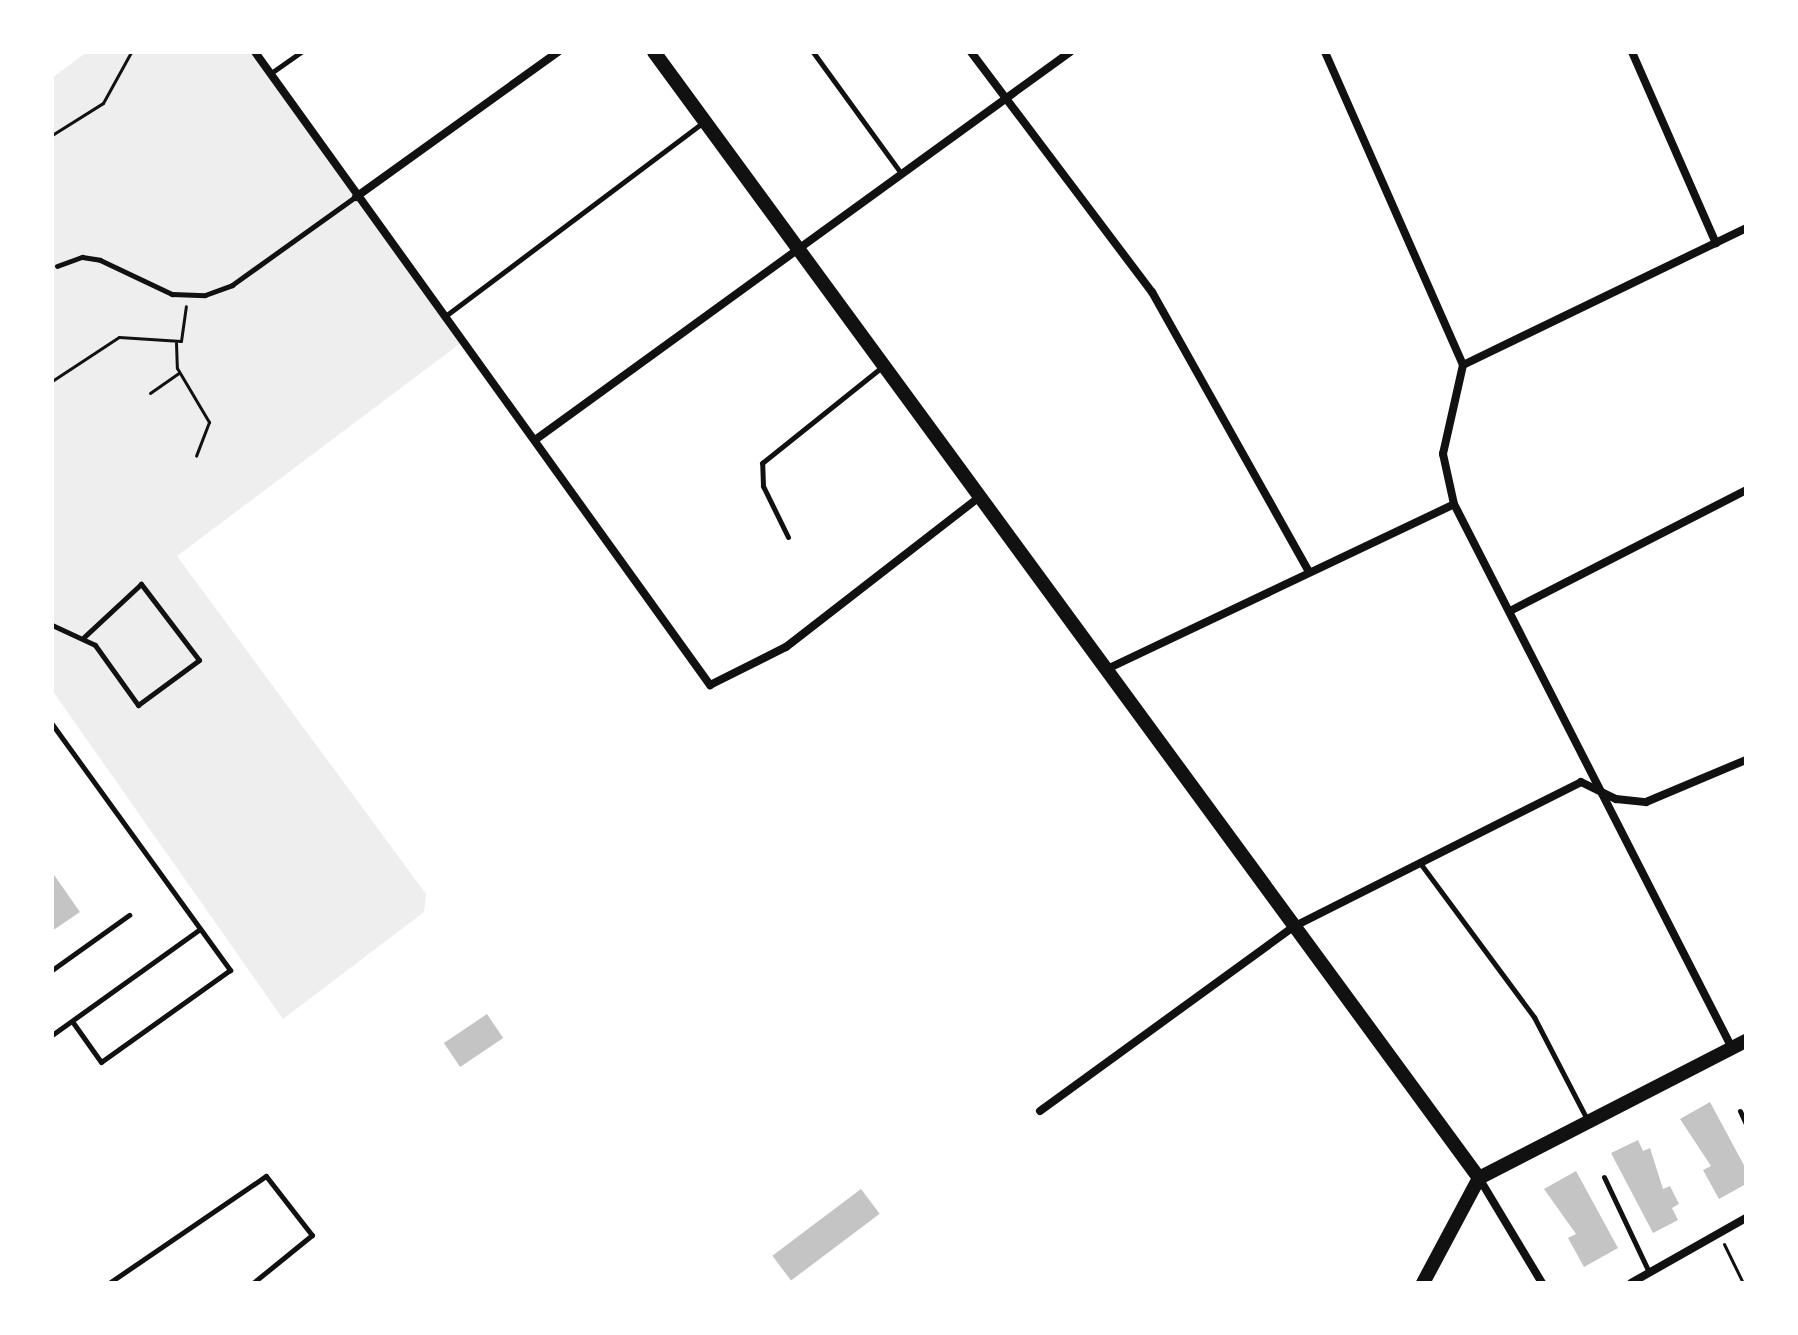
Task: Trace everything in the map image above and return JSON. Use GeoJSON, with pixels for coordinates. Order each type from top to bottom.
{"type":"FeatureCollection","features":[{"type":"Feature","properties":{"kind":"street"},"geometry":{"type":"LineString","coordinates":[[255,52],[356,197],[710,685],[786,647],[978,498]]}},
{"type":"Feature","properties":{"kind":"street"},"geometry":{"type":"LineString","coordinates":[[356,197],[558,52]]}},
{"type":"Feature","properties":{"kind":"street"},"geometry":{"type":"LineString","coordinates":[[654,52],[1479,1178],[1542,1283]]}},
{"type":"Feature","properties":{"kind":"street"},"geometry":{"type":"LineString","coordinates":[[971,52],[1152,292],[1309,572]]}},
{"type":"Feature","properties":{"kind":"street"},"geometry":{"type":"LineString","coordinates":[[535,440],[1070,52]]}},
{"type":"Feature","properties":{"kind":"street"},"geometry":{"type":"LineString","coordinates":[[1325,52],[1463,365],[1443,454],[1454,504],[1732,1048]]}},
{"type":"Feature","properties":{"kind":"street"},"geometry":{"type":"LineString","coordinates":[[1632,52],[1716,243]]}},
{"type":"Feature","properties":{"kind":"street"},"geometry":{"type":"LineString","coordinates":[[1463,365],[1746,228]]}},
{"type":"Feature","properties":{"kind":"street"},"geometry":{"type":"LineString","coordinates":[[1510,611],[1746,490]]}},
{"type":"Feature","properties":{"kind":"street"},"geometry":{"type":"LineString","coordinates":[[1104,670],[1454,504]]}},
{"type":"Feature","properties":{"kind":"street"},"geometry":{"type":"LineString","coordinates":[[1040,1111],[1295,926],[1581,782],[1646,802],[1746,760]]}},
{"type":"Feature","properties":{"kind":"street"},"geometry":{"type":"LineString","coordinates":[[1423,1283],[1479,1178],[1746,1041]]}},
{"type":"Feature","properties":{"kind":"street"},"geometry":{"type":"LineString","coordinates":[[1631,1283],[1647,1277],[1718,1231],[1746,1218]]}},
{"type":"Feature","properties":{"kind":"lane"},"geometry":{"type":"LineString","coordinates":[[270,73],[301,52]]}},
{"type":"Feature","properties":{"kind":"lane"},"geometry":{"type":"LineString","coordinates":[[813,52],[901,173]]}},
{"type":"Feature","properties":{"kind":"lane"},"geometry":{"type":"LineString","coordinates":[[444,317],[705,121]]}},
{"type":"Feature","properties":{"kind":"lane"},"geometry":{"type":"LineString","coordinates":[[57,266],[82,257],[100,260],[186,294],[232,285],[356,197]]}},
{"type":"Feature","properties":{"kind":"lane"},"geometry":{"type":"LineString","coordinates":[[788,537],[763,486],[762,463],[883,367]]}},
{"type":"Feature","properties":{"kind":"lane"},"geometry":{"type":"LineString","coordinates":[[52,625],[84,637],[138,705],[199,660],[141,584],[84,637]]}},
{"type":"Feature","properties":{"kind":"lane"},"geometry":{"type":"LineString","coordinates":[[52,724],[230,970],[101,1062],[72,1021]]}},
{"type":"Feature","properties":{"kind":"lane"},"geometry":{"type":"LineString","coordinates":[[1420,863],[1534,1017],[1588,1121]]}},
{"type":"Feature","properties":{"kind":"lane"},"geometry":{"type":"LineString","coordinates":[[52,970],[129,915]]}},
{"type":"Feature","properties":{"kind":"lane"},"geometry":{"type":"LineString","coordinates":[[52,1035],[200,929]]}},
{"type":"Feature","properties":{"kind":"lane"},"geometry":{"type":"LineString","coordinates":[[1740,1111],[1746,1124]]}},
{"type":"Feature","properties":{"kind":"lane"},"geometry":{"type":"LineString","coordinates":[[109,1283],[266,1176],[312,1235],[253,1283]]}},
{"type":"Feature","properties":{"kind":"lane"},"geometry":{"type":"LineString","coordinates":[[1604,1177],[1647,1277]]}},
{"type":"Feature","properties":{"kind":"path"},"geometry":{"type":"LineString","coordinates":[[52,135],[103,103],[131,52]]}},
{"type":"Feature","properties":{"kind":"path"},"geometry":{"type":"LineString","coordinates":[[186,294],[176,343],[179,373],[209,422],[196,456]]}},
{"type":"Feature","properties":{"kind":"path"},"geometry":{"type":"LineString","coordinates":[[52,381],[119,337],[176,343]]}},
{"type":"Feature","properties":{"kind":"path"},"geometry":{"type":"LineString","coordinates":[[150,393],[179,373]]}},
{"type":"Feature","properties":{"kind":"path"},"geometry":{"type":"LineString","coordinates":[[1718,1231],[1743,1283]]}},
{"type":"Feature","properties":{"kind":"shaded area"},"geometry":{"type":"Polygon","coordinates":[[[87,52],[255,52],[462,342],[177,556],[426,894],[424,912],[283,1019],[52,690],[52,78],[87,52]]]}},
{"type":"Feature","properties":{"kind":"building"},"geometry":{"type":"Polygon","coordinates":[[[52,872],[80,912],[52,931],[52,872]]]}},
{"type":"Feature","properties":{"kind":"building"},"geometry":{"type":"Polygon","coordinates":[[[487,1014],[503,1038],[460,1067],[444,1043],[487,1014]]]}},
{"type":"Feature","properties":{"kind":"building"},"geometry":{"type":"Polygon","coordinates":[[[1710,1102],[1746,1169],[1746,1184],[1719,1199],[1703,1170],[1711,1166],[1680,1119],[1710,1102]]]}},
{"type":"Feature","properties":{"kind":"building"},"geometry":{"type":"Polygon","coordinates":[[[1638,1140],[1643,1151],[1650,1148],[1663,1189],[1670,1186],[1679,1204],[1672,1208],[1678,1220],[1653,1233],[1611,1153],[1638,1140]]]}},
{"type":"Feature","properties":{"kind":"building"},"geometry":{"type":"Polygon","coordinates":[[[1576,1171],[1618,1248],[1584,1267],[1568,1238],[1576,1234],[1544,1189],[1576,1171]]]}},
{"type":"Feature","properties":{"kind":"building"},"geometry":{"type":"Polygon","coordinates":[[[861,1189],[880,1214],[791,1281],[772,1256],[861,1189]]]}}]}
